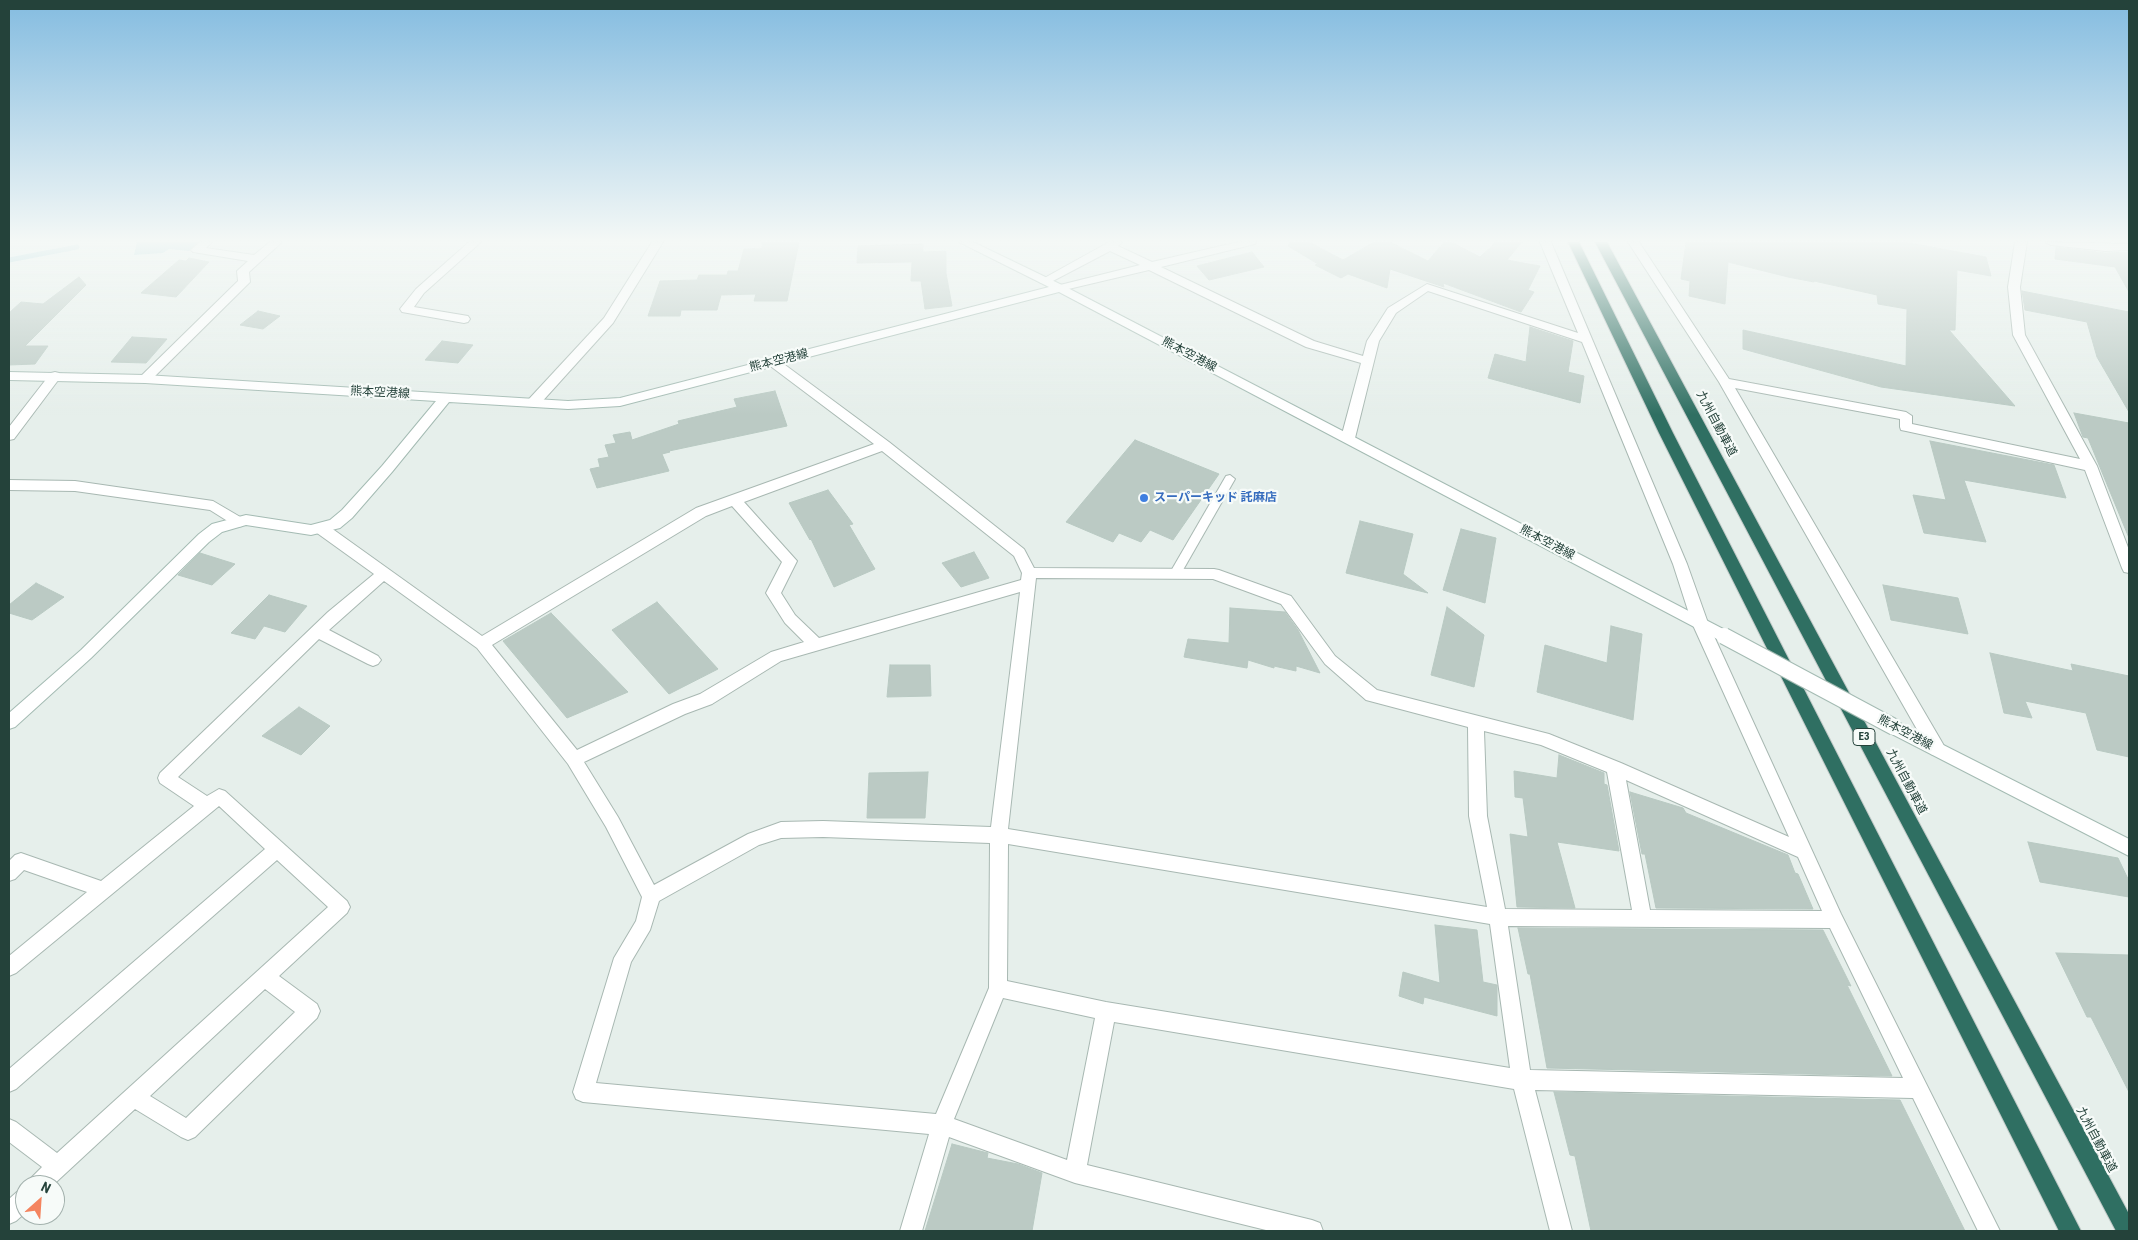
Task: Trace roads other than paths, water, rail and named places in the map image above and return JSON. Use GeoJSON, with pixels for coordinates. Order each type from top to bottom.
{"type":"FeatureCollection","features":[{"type":"Feature","properties":{"kind":"highway"},"geometry":{"type":"LineString","coordinates":[[1601,300],[1666,432],[2070,1231]]}},
{"type":"Feature","properties":{"kind":"highway","name":"九州自動車道"},"geometry":{"type":"LineString","coordinates":[[1632,300],[2127,1231]]}},
{"type":"Feature","properties":{"kind":"street"},"geometry":{"type":"LineString","coordinates":[[145,378],[226,300]]}},
{"type":"Feature","properties":{"kind":"street"},"geometry":{"type":"LineString","coordinates":[[413,300],[406,309],[464,319]]}},
{"type":"Feature","properties":{"kind":"street"},"geometry":{"type":"LineString","coordinates":[[534,402],[609,320],[621,300]]}},
{"type":"Feature","properties":{"kind":"street","name":"熊本空港線"},"geometry":{"type":"LineString","coordinates":[[9,376],[145,378],[568,405],[620,402],[1014,300]]}},
{"type":"Feature","properties":{"kind":"street","name":"熊本空港線"},"geometry":{"type":"LineString","coordinates":[[1083,300],[1700,623],[1894,727],[2129,848]]}},
{"type":"Feature","properties":{"kind":"street"},"geometry":{"type":"LineString","coordinates":[[1219,300],[1310,344],[1367,361]]}},
{"type":"Feature","properties":{"kind":"street"},"geometry":{"type":"LineString","coordinates":[[1348,438],[1373,341],[1392,311],[1408,300]]}},
{"type":"Feature","properties":{"kind":"street"},"geometry":{"type":"LineString","coordinates":[[1466,300],[1587,340]]}},
{"type":"Feature","properties":{"kind":"street"},"geometry":{"type":"LineString","coordinates":[[1570,300],[1680,564],[1700,623],[1802,851],[1989,1231]]}},
{"type":"Feature","properties":{"kind":"street"},"geometry":{"type":"LineString","coordinates":[[1672,300],[1725,382],[1937,749]]}},
{"type":"Feature","properties":{"kind":"street"},"geometry":{"type":"LineString","coordinates":[[2015,300],[2019,334],[2090,466],[2129,568]]}},
{"type":"Feature","properties":{"kind":"street"},"geometry":{"type":"LineString","coordinates":[[773,362],[884,445],[1019,553],[1028,578],[999,835],[998,988],[942,1125],[911,1231]]}},
{"type":"Feature","properties":{"kind":"street"},"geometry":{"type":"LineString","coordinates":[[9,436],[55,376]]}},
{"type":"Feature","properties":{"kind":"street"},"geometry":{"type":"LineString","coordinates":[[1725,382],[1906,416],[1906,427],[2090,466]]}},
{"type":"Feature","properties":{"kind":"street"},"geometry":{"type":"LineString","coordinates":[[9,722],[86,654],[204,538],[217,528],[246,520],[311,530],[322,529],[335,524],[347,514],[446,397]]}},
{"type":"Feature","properties":{"kind":"street"},"geometry":{"type":"LineString","coordinates":[[482,644],[701,512],[884,445]]}},
{"type":"Feature","properties":{"kind":"street"},"geometry":{"type":"LineString","coordinates":[[9,485],[75,486],[213,506],[237,522]]}},
{"type":"Feature","properties":{"kind":"street"},"geometry":{"type":"LineString","coordinates":[[734,500],[790,561],[773,593],[790,619],[816,644]]}},
{"type":"Feature","properties":{"kind":"street"},"geometry":{"type":"LineString","coordinates":[[322,529],[482,644],[574,759],[612,822],[652,896],[644,924],[623,958],[583,1092],[942,1125],[1075,1173],[1299,1230]]}},
{"type":"Feature","properties":{"kind":"street"},"geometry":{"type":"LineString","coordinates":[[208,806],[166,778],[318,631],[384,573]]}},
{"type":"Feature","properties":{"kind":"street"},"geometry":{"type":"LineString","coordinates":[[574,759],[678,709],[706,699],[776,656],[1028,578],[1214,574],[1286,600],[1330,660],[1372,695],[1543,739],[1615,768],[1802,851]]}},
{"type":"Feature","properties":{"kind":"street"},"geometry":{"type":"LineString","coordinates":[[318,631],[373,660]]}},
{"type":"Feature","properties":{"kind":"street"},"geometry":{"type":"LineString","coordinates":[[1476,722],[1478,816],[1498,917],[1522,1080],[1561,1231]]}},
{"type":"Feature","properties":{"kind":"street"},"geometry":{"type":"LineString","coordinates":[[1615,768],[1642,917]]}},
{"type":"Feature","properties":{"kind":"street"},"geometry":{"type":"LineString","coordinates":[[9,967],[219,796],[341,907],[48,1175]]}},
{"type":"Feature","properties":{"kind":"street"},"geometry":{"type":"LineString","coordinates":[[652,896],[754,839],[781,830],[999,835],[1498,917],[1835,920]]}},
{"type":"Feature","properties":{"kind":"street"},"geometry":{"type":"LineString","coordinates":[[9,1082],[278,849]]}},
{"type":"Feature","properties":{"kind":"street"},"geometry":{"type":"LineString","coordinates":[[9,873],[21,861],[104,890]]}},
{"type":"Feature","properties":{"kind":"street"},"geometry":{"type":"LineString","coordinates":[[133,1097],[188,1130],[310,1011],[264,976]]}},
{"type":"Feature","properties":{"kind":"street"},"geometry":{"type":"LineString","coordinates":[[998,988],[1106,1011],[1522,1080],[1918,1088]]}},
{"type":"Feature","properties":{"kind":"street"},"geometry":{"type":"LineString","coordinates":[[1075,1173],[1106,1011]]}},
{"type":"Feature","properties":{"kind":"street"},"geometry":{"type":"LineString","coordinates":[[9,1129],[57,1166]]}},
{"type":"Feature","properties":{"kind":"lane"},"geometry":{"type":"LineString","coordinates":[[1175,574],[1230,479]]}},
{"type":"Feature","properties":{"kind":"place","name":"スーパーキッド 託麻店"},"geometry":{"type":"Point","coordinates":[1144,498]}}]}
